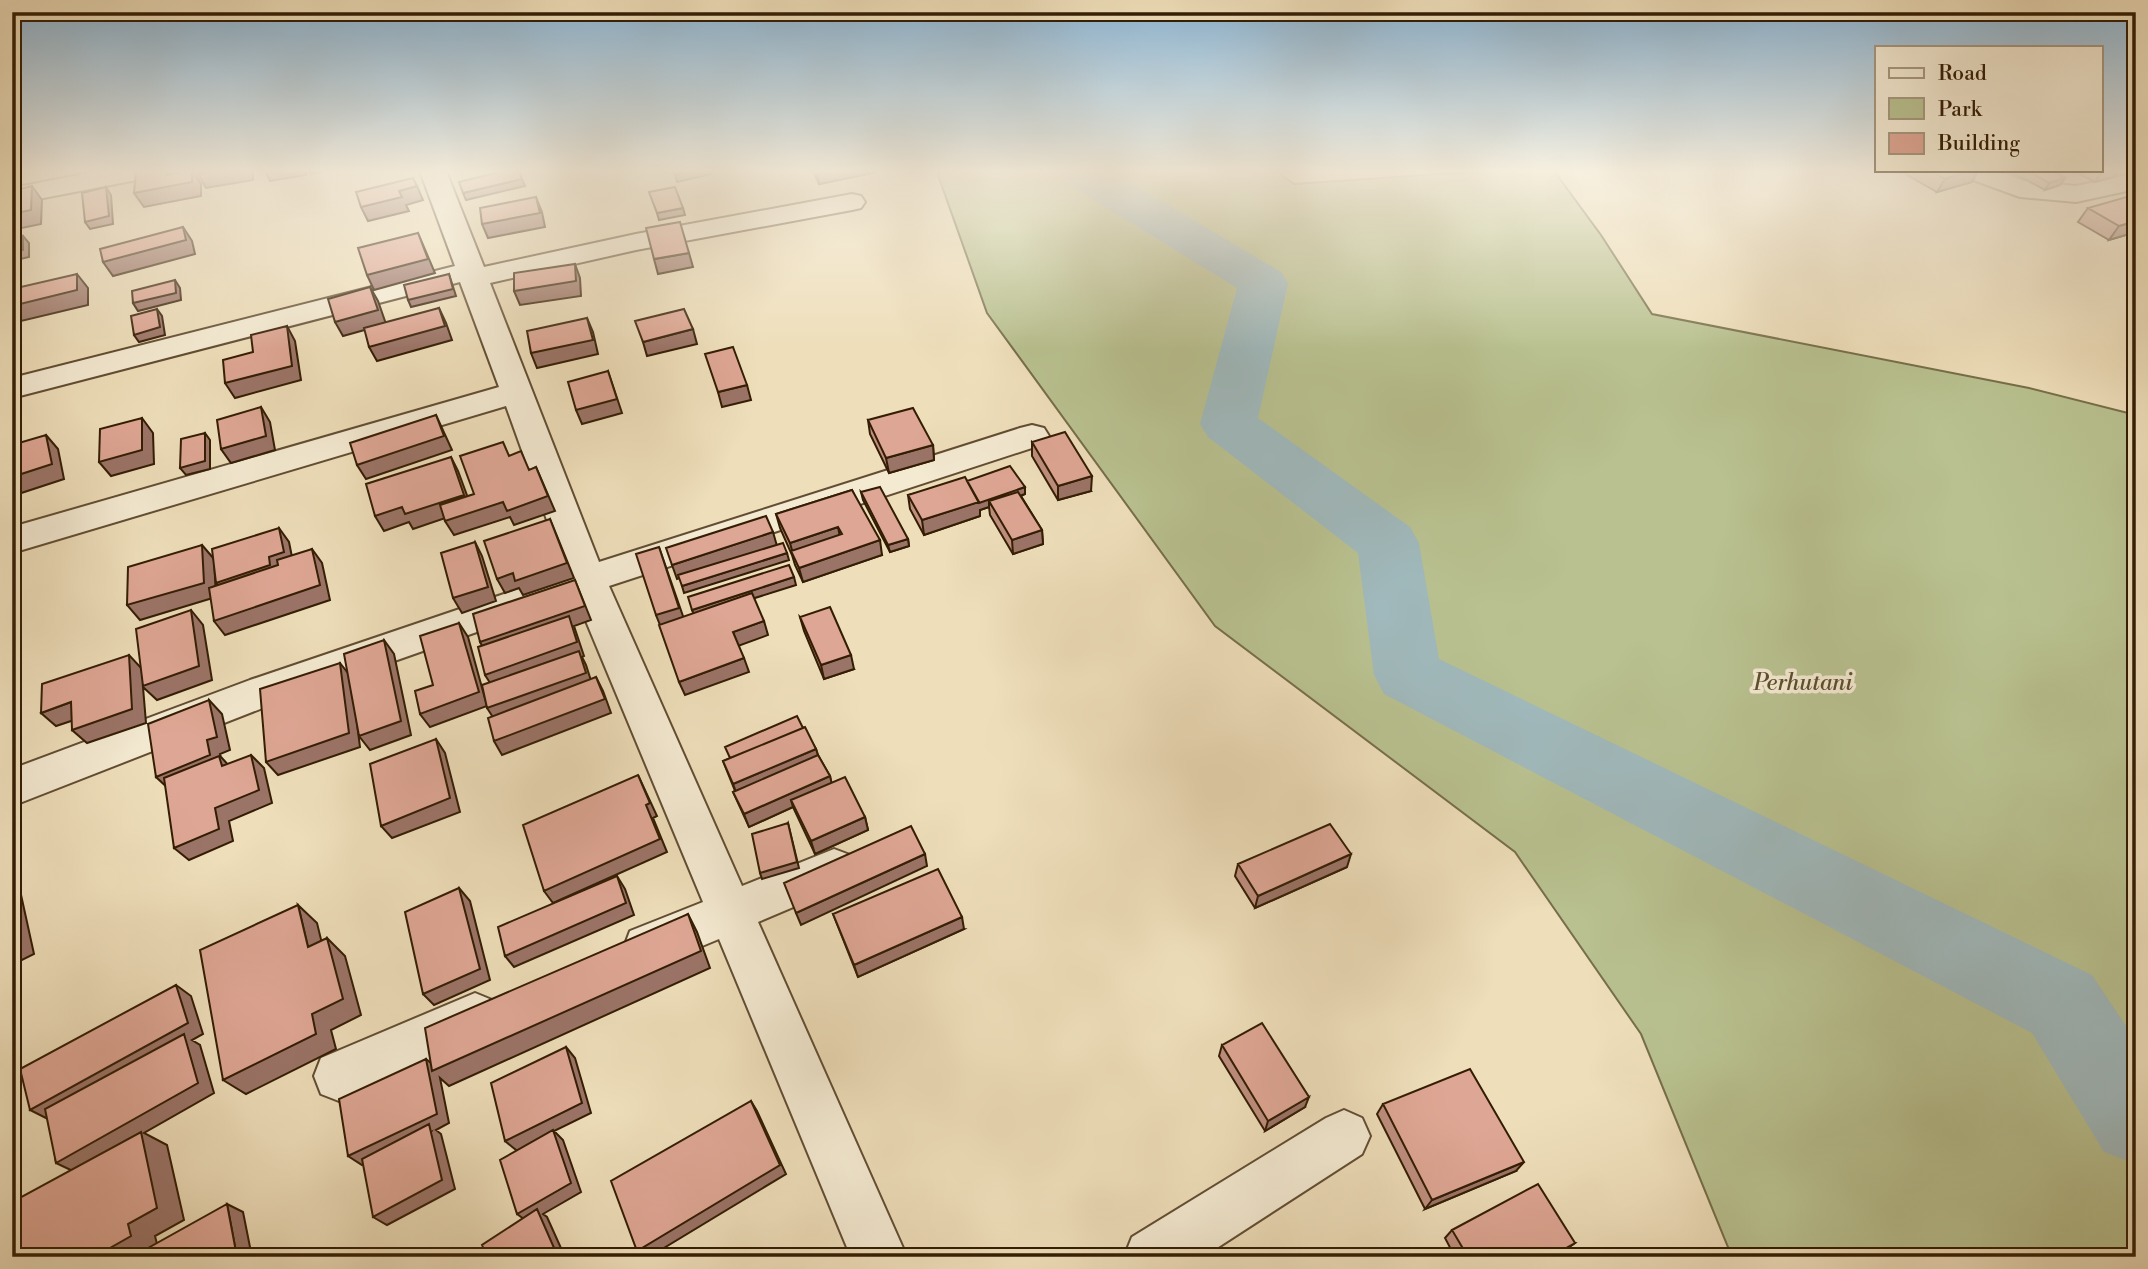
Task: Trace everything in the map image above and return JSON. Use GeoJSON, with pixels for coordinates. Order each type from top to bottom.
{"type":"FeatureCollection","features":[{"type":"Feature","properties":{"kind":"street"},"geometry":{"type":"LineString","coordinates":[[456,230],[587,579],[879,1257]]}},
{"type":"Feature","properties":{"kind":"street"},"geometry":{"type":"LineString","coordinates":[[12,388],[473,274],[700,230]]}},
{"type":"Feature","properties":{"kind":"street"},"geometry":{"type":"LineString","coordinates":[[12,540],[517,392]]}},
{"type":"Feature","properties":{"kind":"street"},"geometry":{"type":"LineString","coordinates":[[12,788],[149,734],[587,579],[1032,436]]}},
{"type":"Feature","properties":{"kind":"street"},"geometry":{"type":"LineString","coordinates":[[604,965],[846,864]]}},
{"type":"Feature","properties":{"kind":"street"},"geometry":{"type":"LineString","coordinates":[[339,1076],[514,1001]]}},
{"type":"Feature","properties":{"kind":"street"},"geometry":{"type":"LineString","coordinates":[[1152,1257],[1344,1136]]}},
{"type":"Feature","properties":{"kind":"green space","name":"Perhutani"},"geometry":{"type":"Polygon","coordinates":[[[958,230],[1597,230],[1652,314],[2029,388],[2136,415],[2136,1257],[1732,1257],[1641,1034],[1515,852],[1215,626],[987,313],[958,230]]]}},
{"type":"Feature","properties":{"kind":"building"},"geometry":{"type":"Polygon","coordinates":[[[171,230],[184,230],[186,240],[103,262],[100,249],[171,230]]]}},
{"type":"Feature","properties":{"kind":"building"},"geometry":{"type":"Polygon","coordinates":[[[647,230],[682,230],[689,253],[654,259],[647,230]]]}},
{"type":"Feature","properties":{"kind":"building"},"geometry":{"type":"Polygon","coordinates":[[[418,233],[428,259],[367,275],[358,248],[418,233]]]}},
{"type":"Feature","properties":{"kind":"building"},"geometry":{"type":"Polygon","coordinates":[[[23,236],[23,250],[12,252],[12,239],[23,236]]]}},
{"type":"Feature","properties":{"kind":"building"},"geometry":{"type":"Polygon","coordinates":[[[575,264],[576,281],[514,291],[514,273],[575,264]]]}},
{"type":"Feature","properties":{"kind":"building"},"geometry":{"type":"Polygon","coordinates":[[[77,274],[77,290],[12,306],[12,289],[77,274]]]}},
{"type":"Feature","properties":{"kind":"building"},"geometry":{"type":"Polygon","coordinates":[[[449,274],[453,289],[408,300],[404,285],[449,274]]]}},
{"type":"Feature","properties":{"kind":"building"},"geometry":{"type":"Polygon","coordinates":[[[175,280],[176,293],[133,303],[132,291],[175,280]]]}},
{"type":"Feature","properties":{"kind":"building"},"geometry":{"type":"Polygon","coordinates":[[[370,287],[378,310],[335,322],[328,299],[370,287]]]}},
{"type":"Feature","properties":{"kind":"building"},"geometry":{"type":"Polygon","coordinates":[[[439,308],[445,326],[369,347],[364,328],[439,308]]]}},
{"type":"Feature","properties":{"kind":"building"},"geometry":{"type":"Polygon","coordinates":[[[157,309],[160,327],[134,335],[131,316],[157,309]]]}},
{"type":"Feature","properties":{"kind":"building"},"geometry":{"type":"Polygon","coordinates":[[[684,309],[693,329],[643,342],[635,321],[684,309]]]}},
{"type":"Feature","properties":{"kind":"building"},"geometry":{"type":"Polygon","coordinates":[[[587,318],[593,340],[531,353],[527,331],[587,318]]]}},
{"type":"Feature","properties":{"kind":"building"},"geometry":{"type":"Polygon","coordinates":[[[287,326],[292,366],[225,383],[223,360],[253,352],[251,335],[287,326]]]}},
{"type":"Feature","properties":{"kind":"building"},"geometry":{"type":"Polygon","coordinates":[[[733,347],[747,385],[718,392],[705,354],[733,347]]]}},
{"type":"Feature","properties":{"kind":"building"},"geometry":{"type":"Polygon","coordinates":[[[608,371],[617,399],[576,410],[568,382],[608,371]]]}},
{"type":"Feature","properties":{"kind":"building"},"geometry":{"type":"Polygon","coordinates":[[[261,407],[266,436],[221,449],[217,420],[261,407]]]}},
{"type":"Feature","properties":{"kind":"building"},"geometry":{"type":"Polygon","coordinates":[[[913,408],[933,445],[886,458],[868,420],[913,408]]]}},
{"type":"Feature","properties":{"kind":"building"},"geometry":{"type":"Polygon","coordinates":[[[436,415],[444,436],[357,465],[350,443],[436,415]]]}},
{"type":"Feature","properties":{"kind":"building"},"geometry":{"type":"Polygon","coordinates":[[[142,418],[142,450],[99,462],[100,429],[142,418]]]}},
{"type":"Feature","properties":{"kind":"building"},"geometry":{"type":"Polygon","coordinates":[[[1065,432],[1092,476],[1058,486],[1032,442],[1065,432]]]}},
{"type":"Feature","properties":{"kind":"building"},"geometry":{"type":"Polygon","coordinates":[[[205,433],[205,461],[180,468],[181,439],[205,433]]]}},
{"type":"Feature","properties":{"kind":"building"},"geometry":{"type":"Polygon","coordinates":[[[46,435],[52,464],[12,477],[12,445],[46,435]]]}},
{"type":"Feature","properties":{"kind":"building"},"geometry":{"type":"Polygon","coordinates":[[[503,442],[509,456],[521,451],[529,470],[536,467],[548,496],[507,511],[503,502],[445,521],[440,505],[474,494],[460,456],[503,442]]]}},
{"type":"Feature","properties":{"kind":"building"},"geometry":{"type":"Polygon","coordinates":[[[451,457],[464,495],[405,514],[402,507],[375,516],[366,484],[451,457]]]}},
{"type":"Feature","properties":{"kind":"building"},"geometry":{"type":"Polygon","coordinates":[[[1010,466],[1025,487],[979,503],[967,481],[1010,466]]]}},
{"type":"Feature","properties":{"kind":"building"},"geometry":{"type":"Polygon","coordinates":[[[965,477],[979,502],[922,520],[908,495],[965,477]]]}},
{"type":"Feature","properties":{"kind":"building"},"geometry":{"type":"Polygon","coordinates":[[[880,487],[908,539],[888,545],[861,492],[880,487]]]}},
{"type":"Feature","properties":{"kind":"building"},"geometry":{"type":"Polygon","coordinates":[[[852,490],[880,540],[799,568],[791,551],[842,534],[838,527],[790,543],[776,514],[852,490]]]}},
{"type":"Feature","properties":{"kind":"building"},"geometry":{"type":"Polygon","coordinates":[[[1018,492],[1042,530],[1012,540],[989,501],[1018,492]]]}},
{"type":"Feature","properties":{"kind":"building"},"geometry":{"type":"Polygon","coordinates":[[[766,516],[773,532],[672,565],[666,548],[766,516]]]}},
{"type":"Feature","properties":{"kind":"building"},"geometry":{"type":"Polygon","coordinates":[[[550,519],[567,563],[515,581],[513,573],[497,579],[484,541],[550,519]]]}},
{"type":"Feature","properties":{"kind":"building"},"geometry":{"type":"Polygon","coordinates":[[[279,528],[284,552],[269,557],[270,565],[216,583],[212,549],[279,528]]]}},
{"type":"Feature","properties":{"kind":"building"},"geometry":{"type":"Polygon","coordinates":[[[475,542],[488,587],[453,598],[441,553],[475,542]]]}},
{"type":"Feature","properties":{"kind":"building"},"geometry":{"type":"Polygon","coordinates":[[[783,543],[787,553],[682,586],[678,575],[783,543]]]}},
{"type":"Feature","properties":{"kind":"building"},"geometry":{"type":"Polygon","coordinates":[[[202,545],[204,583],[127,605],[128,567],[202,545]]]}},
{"type":"Feature","properties":{"kind":"building"},"geometry":{"type":"Polygon","coordinates":[[[659,547],[679,608],[656,615],[636,554],[659,547]]]}},
{"type":"Feature","properties":{"kind":"building"},"geometry":{"type":"Polygon","coordinates":[[[312,549],[320,585],[214,621],[209,588],[278,565],[277,560],[312,549]]]}},
{"type":"Feature","properties":{"kind":"building"},"geometry":{"type":"Polygon","coordinates":[[[789,565],[794,577],[692,610],[688,597],[789,565]]]}},
{"type":"Feature","properties":{"kind":"building"},"geometry":{"type":"Polygon","coordinates":[[[575,580],[585,606],[480,642],[473,614],[575,580]]]}},
{"type":"Feature","properties":{"kind":"building"},"geometry":{"type":"Polygon","coordinates":[[[752,593],[764,621],[733,632],[744,658],[679,682],[659,625],[752,593]]]}},
{"type":"Feature","properties":{"kind":"building"},"geometry":{"type":"Polygon","coordinates":[[[830,607],[851,655],[821,665],[800,617],[830,607]]]}},
{"type":"Feature","properties":{"kind":"building"},"geometry":{"type":"Polygon","coordinates":[[[191,610],[199,666],[143,686],[136,629],[191,610]]]}},
{"type":"Feature","properties":{"kind":"building"},"geometry":{"type":"Polygon","coordinates":[[[569,616],[577,642],[485,675],[478,647],[569,616]]]}},
{"type":"Feature","properties":{"kind":"building"},"geometry":{"type":"Polygon","coordinates":[[[459,623],[479,692],[420,714],[415,691],[433,685],[420,636],[459,623]]]}},
{"type":"Feature","properties":{"kind":"building"},"geometry":{"type":"Polygon","coordinates":[[[384,640],[401,721],[359,736],[344,654],[384,640]]]}},
{"type":"Feature","properties":{"kind":"building"},"geometry":{"type":"Polygon","coordinates":[[[579,651],[586,673],[487,708],[482,685],[579,651]]]}},
{"type":"Feature","properties":{"kind":"building"},"geometry":{"type":"Polygon","coordinates":[[[129,655],[132,709],[72,730],[71,702],[41,713],[42,684],[129,655]]]}},
{"type":"Feature","properties":{"kind":"building"},"geometry":{"type":"Polygon","coordinates":[[[340,663],[349,733],[266,762],[260,689],[340,663]]]}},
{"type":"Feature","properties":{"kind":"building"},"geometry":{"type":"Polygon","coordinates":[[[596,677],[605,699],[494,741],[488,718],[596,677]]]}},
{"type":"Feature","properties":{"kind":"building"},"geometry":{"type":"Polygon","coordinates":[[[209,700],[217,737],[207,740],[210,755],[156,777],[148,724],[209,700]]]}},
{"type":"Feature","properties":{"kind":"building"},"geometry":{"type":"Polygon","coordinates":[[[797,716],[803,728],[730,758],[725,747],[797,716]]]}},
{"type":"Feature","properties":{"kind":"building"},"geometry":{"type":"Polygon","coordinates":[[[805,727],[816,749],[733,784],[723,761],[805,727]]]}},
{"type":"Feature","properties":{"kind":"building"},"geometry":{"type":"Polygon","coordinates":[[[436,739],[450,798],[381,826],[370,764],[436,739]]]}},
{"type":"Feature","properties":{"kind":"building"},"geometry":{"type":"Polygon","coordinates":[[[251,755],[259,790],[215,808],[219,829],[174,848],[164,778],[219,756],[222,766],[251,755]]]}},
{"type":"Feature","properties":{"kind":"building"},"geometry":{"type":"Polygon","coordinates":[[[818,755],[830,776],[744,814],[733,792],[818,755]]]}},
{"type":"Feature","properties":{"kind":"building"},"geometry":{"type":"Polygon","coordinates":[[[638,775],[650,803],[646,805],[660,839],[544,891],[523,825],[638,775]]]}},
{"type":"Feature","properties":{"kind":"building"},"geometry":{"type":"Polygon","coordinates":[[[845,777],[865,817],[811,841],[791,800],[845,777]]]}},
{"type":"Feature","properties":{"kind":"building"},"geometry":{"type":"Polygon","coordinates":[[[788,823],[797,862],[760,873],[752,834],[788,823]]]}},
{"type":"Feature","properties":{"kind":"building"},"geometry":{"type":"Polygon","coordinates":[[[1330,824],[1351,854],[1258,896],[1238,864],[1330,824]]]}},
{"type":"Feature","properties":{"kind":"building"},"geometry":{"type":"Polygon","coordinates":[[[911,826],[925,854],[796,913],[784,883],[911,826]]]}},
{"type":"Feature","properties":{"kind":"building"},"geometry":{"type":"Polygon","coordinates":[[[938,869],[962,917],[854,965],[833,914],[938,869]]]}},
{"type":"Feature","properties":{"kind":"building"},"geometry":{"type":"Polygon","coordinates":[[[617,876],[626,903],[505,956],[498,927],[617,876]]]}},
{"type":"Feature","properties":{"kind":"building"},"geometry":{"type":"Polygon","coordinates":[[[459,888],[480,969],[423,994],[405,912],[459,888]]]}},
{"type":"Feature","properties":{"kind":"building"},"geometry":{"type":"Polygon","coordinates":[[[298,905],[308,947],[327,938],[343,999],[312,1014],[316,1034],[223,1080],[200,950],[298,905]]]}},
{"type":"Feature","properties":{"kind":"building"},"geometry":{"type":"Polygon","coordinates":[[[688,914],[701,951],[432,1071],[425,1028],[688,914]]]}},
{"type":"Feature","properties":{"kind":"building"},"geometry":{"type":"Polygon","coordinates":[[[12,923],[16,942],[12,944],[12,923]]]}},
{"type":"Feature","properties":{"kind":"building"},"geometry":{"type":"Polygon","coordinates":[[[176,985],[188,1023],[30,1110],[20,1069],[176,985]]]}},
{"type":"Feature","properties":{"kind":"building"},"geometry":{"type":"Polygon","coordinates":[[[1262,1023],[1309,1097],[1268,1121],[1222,1045],[1262,1023]]]}},
{"type":"Feature","properties":{"kind":"building"},"geometry":{"type":"Polygon","coordinates":[[[184,1034],[198,1083],[56,1163],[45,1109],[184,1034]]]}},
{"type":"Feature","properties":{"kind":"building"},"geometry":{"type":"Polygon","coordinates":[[[566,1047],[582,1103],[505,1141],[491,1083],[566,1047]]]}},
{"type":"Feature","properties":{"kind":"building"},"geometry":{"type":"Polygon","coordinates":[[[426,1059],[437,1114],[348,1156],[339,1099],[426,1059]]]}},
{"type":"Feature","properties":{"kind":"building"},"geometry":{"type":"Polygon","coordinates":[[[1470,1069],[1524,1162],[1432,1200],[1383,1104],[1470,1069]]]}},
{"type":"Feature","properties":{"kind":"building"},"geometry":{"type":"Polygon","coordinates":[[[751,1101],[780,1165],[637,1251],[611,1181],[751,1101]]]}},
{"type":"Feature","properties":{"kind":"building"},"geometry":{"type":"Polygon","coordinates":[[[429,1124],[442,1180],[373,1217],[362,1159],[429,1124]]]}},
{"type":"Feature","properties":{"kind":"building"},"geometry":{"type":"Polygon","coordinates":[[[553,1130],[571,1183],[517,1214],[500,1160],[553,1130]]]}},
{"type":"Feature","properties":{"kind":"building"},"geometry":{"type":"Polygon","coordinates":[[[141,1132],[157,1208],[128,1224],[131,1236],[94,1257],[12,1257],[12,1202],[141,1132]]]}},
{"type":"Feature","properties":{"kind":"building"},"geometry":{"type":"Polygon","coordinates":[[[1538,1184],[1575,1243],[1550,1257],[1468,1257],[1452,1230],[1538,1184]]]}},
{"type":"Feature","properties":{"kind":"building"},"geometry":{"type":"Polygon","coordinates":[[[227,1204],[237,1257],[132,1257],[227,1204]]]}},
{"type":"Feature","properties":{"kind":"building"},"geometry":{"type":"Polygon","coordinates":[[[537,1209],[558,1257],[487,1257],[482,1245],[537,1209]]]}},
{"type":"Feature","properties":{"kind":"waterway"},"geometry":{"type":"LineString","coordinates":[[1176,230],[1263,283],[1228,424],[1388,543],[1408,675],[2062,1004],[2136,1120]]}}]}
